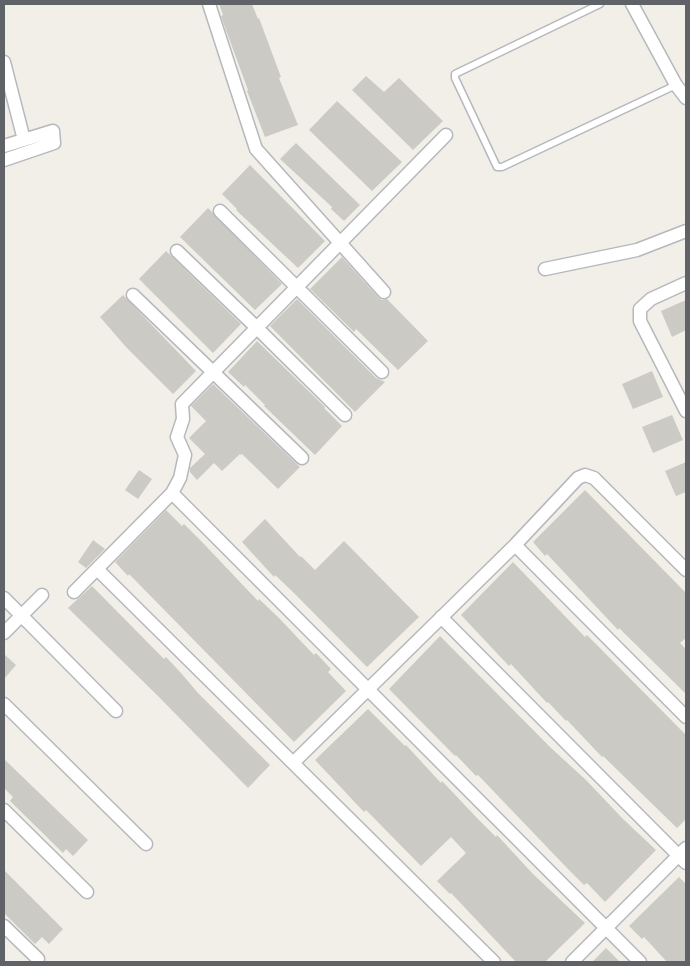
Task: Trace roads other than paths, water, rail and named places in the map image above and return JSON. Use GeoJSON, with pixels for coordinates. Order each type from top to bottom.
{"type":"FeatureCollection","features":[{"type":"Feature","properties":{"kind":"street"},"geometry":{"type":"LineString","coordinates":[[209,4],[256,148],[384,292]]}},
{"type":"Feature","properties":{"kind":"street"},"geometry":{"type":"LineString","coordinates":[[632,4],[676,85],[686,98]]}},
{"type":"Feature","properties":{"kind":"street"},"geometry":{"type":"LineString","coordinates":[[4,62],[24,140]]}},
{"type":"Feature","properties":{"kind":"street"},"geometry":{"type":"LineString","coordinates":[[4,146],[53,131],[54,143],[4,160]]}},
{"type":"Feature","properties":{"kind":"street"},"geometry":{"type":"LineString","coordinates":[[74,592],[172,493],[180,478],[185,455],[177,437],[183,419],[182,404],[342,244],[446,135]]}},
{"type":"Feature","properties":{"kind":"street"},"geometry":{"type":"LineString","coordinates":[[220,211],[382,372]]}},
{"type":"Feature","properties":{"kind":"street"},"geometry":{"type":"LineString","coordinates":[[545,269],[637,250],[686,231]]}},
{"type":"Feature","properties":{"kind":"street"},"geometry":{"type":"LineString","coordinates":[[177,251],[345,415]]}},
{"type":"Feature","properties":{"kind":"street"},"geometry":{"type":"LineString","coordinates":[[686,283],[651,299],[640,309],[640,321],[686,411]]}},
{"type":"Feature","properties":{"kind":"street"},"geometry":{"type":"LineString","coordinates":[[133,296],[302,458]]}},
{"type":"Feature","properties":{"kind":"street"},"geometry":{"type":"LineString","coordinates":[[293,763],[578,478],[585,475],[594,478],[686,570]]}},
{"type":"Feature","properties":{"kind":"street"},"geometry":{"type":"LineString","coordinates":[[172,493],[640,962]]}},
{"type":"Feature","properties":{"kind":"street"},"geometry":{"type":"LineString","coordinates":[[514,544],[686,717]]}},
{"type":"Feature","properties":{"kind":"street"},"geometry":{"type":"LineString","coordinates":[[97,569],[494,962]]}},
{"type":"Feature","properties":{"kind":"street"},"geometry":{"type":"LineString","coordinates":[[4,633],[42,595]]}},
{"type":"Feature","properties":{"kind":"street"},"geometry":{"type":"LineString","coordinates":[[4,598],[116,711]]}},
{"type":"Feature","properties":{"kind":"street"},"geometry":{"type":"LineString","coordinates":[[441,617],[684,855],[572,962]]}},
{"type":"Feature","properties":{"kind":"street"},"geometry":{"type":"LineString","coordinates":[[4,704],[146,844]]}},
{"type":"Feature","properties":{"kind":"street"},"geometry":{"type":"LineString","coordinates":[[4,810],[87,892]]}},
{"type":"Feature","properties":{"kind":"street"},"geometry":{"type":"LineString","coordinates":[[4,926],[38,959]]}},
{"type":"Feature","properties":{"kind":"lane"},"geometry":{"type":"LineString","coordinates":[[600,4],[455,74],[455,78],[497,167],[502,167],[676,85]]}}]}
